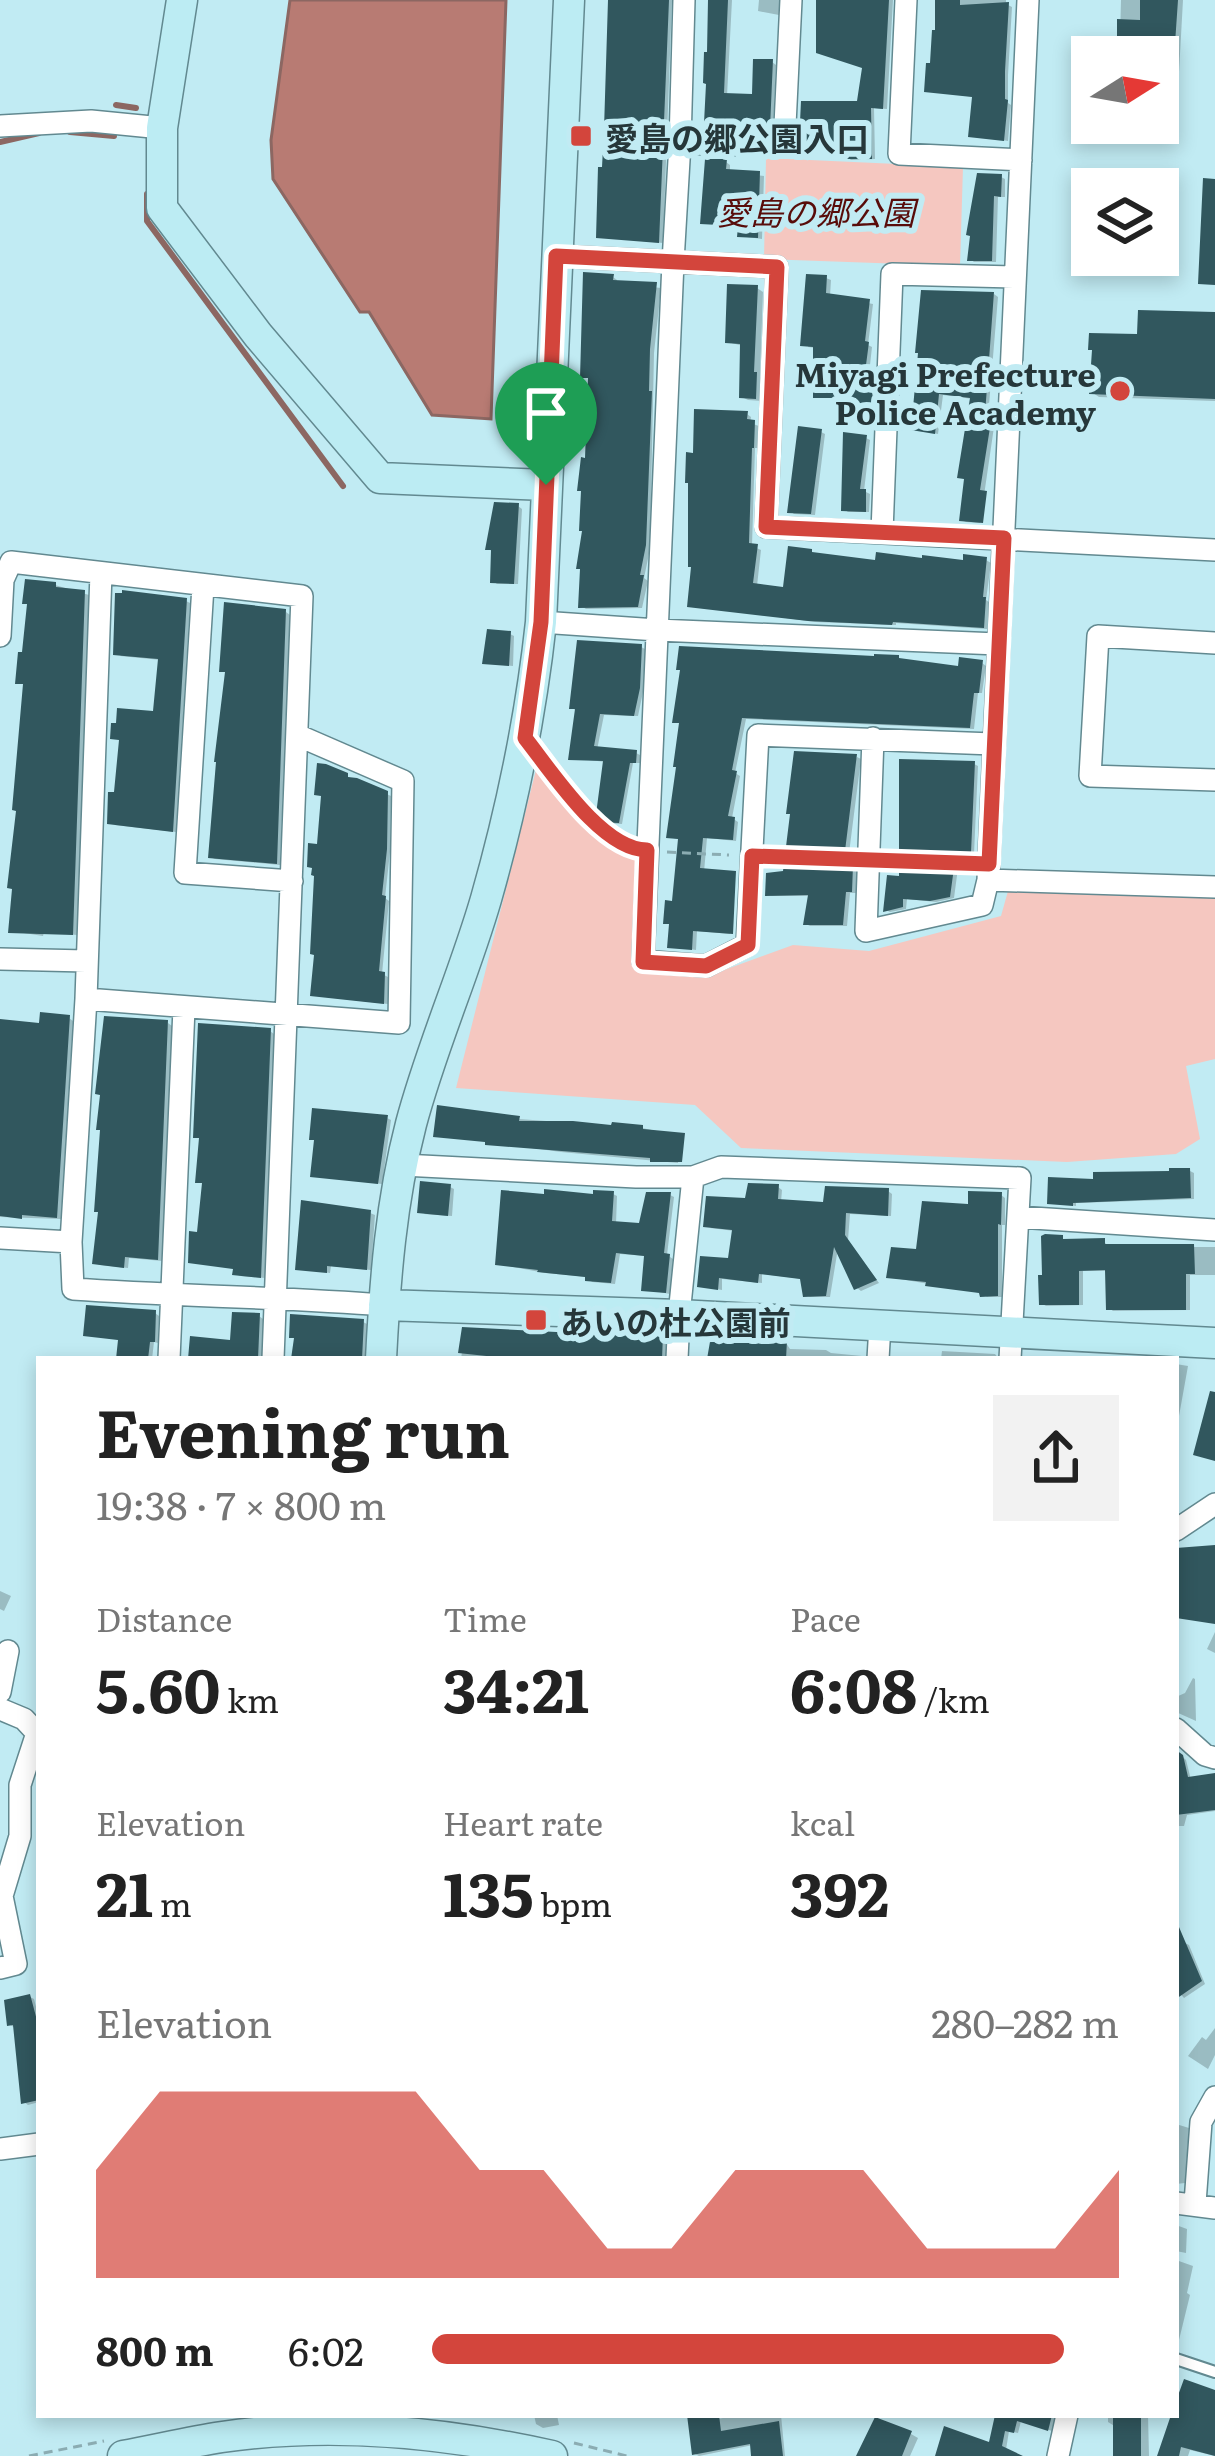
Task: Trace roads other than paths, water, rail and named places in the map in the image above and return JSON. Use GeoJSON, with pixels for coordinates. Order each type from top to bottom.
{"type":"FeatureCollection","features":[{"type":"Feature","properties":{"kind":"street"},"geometry":{"type":"LineString","coordinates":[[182,0],[162,128],[162,208],[258,335],[380,478],[546,485]]}},
{"type":"Feature","properties":{"kind":"street"},"geometry":{"type":"LineString","coordinates":[[381,1356],[394,1209],[412,1123],[486,898],[525,738],[541,622],[569,0]]}},
{"type":"Feature","properties":{"kind":"street"},"geometry":{"type":"LineString","coordinates":[[684,0],[643,962],[706,966],[748,945],[758,736],[993,744]]}},
{"type":"Feature","properties":{"kind":"street"},"geometry":{"type":"LineString","coordinates":[[680,143],[784,146],[791,0]]}},
{"type":"Feature","properties":{"kind":"street"},"geometry":{"type":"LineString","coordinates":[[906,0],[899,154],[1021,160]]}},
{"type":"Feature","properties":{"kind":"street"},"geometry":{"type":"LineString","coordinates":[[873,738],[866,931],[982,905],[989,872],[1028,0]]}},
{"type":"Feature","properties":{"kind":"street"},"geometry":{"type":"LineString","coordinates":[[0,126],[91,122],[162,128]]}},
{"type":"Feature","properties":{"kind":"street"},"geometry":{"type":"LineString","coordinates":[[556,256],[777,267],[766,527],[1215,550]]}},
{"type":"Feature","properties":{"kind":"street"},"geometry":{"type":"LineString","coordinates":[[882,532],[892,274],[1014,277]]}},
{"type":"Feature","properties":{"kind":"street"},"geometry":{"type":"LineString","coordinates":[[0,636],[2,580],[11,562],[302,596],[273,1356]]}},
{"type":"Feature","properties":{"kind":"street"},"geometry":{"type":"LineString","coordinates":[[101,573],[86,999],[71,1243],[73,1289],[880,1325],[1012,1345],[1215,1343]]}},
{"type":"Feature","properties":{"kind":"street"},"geometry":{"type":"LineString","coordinates":[[203,586],[185,873],[292,881]]}},
{"type":"Feature","properties":{"kind":"street"},"geometry":{"type":"LineString","coordinates":[[541,622],[998,644]]}},
{"type":"Feature","properties":{"kind":"street"},"geometry":{"type":"LineString","coordinates":[[1215,644],[1098,636],[1090,776],[1215,780]]}},
{"type":"Feature","properties":{"kind":"street"},"geometry":{"type":"LineString","coordinates":[[86,999],[399,1023],[403,781],[298,735]]}},
{"type":"Feature","properties":{"kind":"street"},"geometry":{"type":"LineString","coordinates":[[989,872],[1215,887]]}},
{"type":"Feature","properties":{"kind":"street"},"geometry":{"type":"LineString","coordinates":[[0,959],[86,962]]}},
{"type":"Feature","properties":{"kind":"street"},"geometry":{"type":"LineString","coordinates":[[169,1356],[184,1008]]}},
{"type":"Feature","properties":{"kind":"street"},"geometry":{"type":"LineString","coordinates":[[403,1165],[636,1177],[693,1177],[721,1167],[1020,1178],[1012,1345]]}},
{"type":"Feature","properties":{"kind":"street"},"geometry":{"type":"LineString","coordinates":[[677,1356],[693,1177]]}},
{"type":"Feature","properties":{"kind":"street"},"geometry":{"type":"LineString","coordinates":[[1018,1217],[1215,1230]]}},
{"type":"Feature","properties":{"kind":"street"},"geometry":{"type":"LineString","coordinates":[[0,1238],[71,1243]]}},
{"type":"Feature","properties":{"kind":"street"},"geometry":{"type":"LineString","coordinates":[[878,1356],[880,1325]]}},
{"type":"Feature","properties":{"kind":"street"},"geometry":{"type":"LineString","coordinates":[[1179,1528],[1215,1504]]}},
{"type":"Feature","properties":{"kind":"street"},"geometry":{"type":"LineString","coordinates":[[0,1692],[8,1652]]}},
{"type":"Feature","properties":{"kind":"street"},"geometry":{"type":"LineString","coordinates":[[0,1709],[24,1718],[36,1731]]}},
{"type":"Feature","properties":{"kind":"street"},"geometry":{"type":"LineString","coordinates":[[1179,1732],[1215,1758]]}},
{"type":"Feature","properties":{"kind":"street"},"geometry":{"type":"LineString","coordinates":[[0,1968],[16,1964],[2,1896],[20,1835],[20,1785],[36,1735]]}},
{"type":"Feature","properties":{"kind":"street"},"geometry":{"type":"LineString","coordinates":[[1196,2205],[1202,2122],[1215,2097]]}},
{"type":"Feature","properties":{"kind":"street"},"geometry":{"type":"LineString","coordinates":[[0,2149],[36,2144]]}},
{"type":"Feature","properties":{"kind":"street"},"geometry":{"type":"LineString","coordinates":[[1058,2456],[1066,2418]]}},
{"type":"Feature","properties":{"kind":"street"},"geometry":{"type":"LineString","coordinates":[[123,2456],[224,2436],[359,2428],[479,2441],[552,2456]]}},
{"type":"Feature","properties":{"kind":"lane"},"geometry":{"type":"LineString","coordinates":[[1179,2360],[1215,2372]]}},
{"type":"Feature","properties":{"kind":"waterway"},"geometry":{"type":"LineString","coordinates":[[116,105],[136,108]]}},
{"type":"Feature","properties":{"kind":"waterway"},"geometry":{"type":"LineString","coordinates":[[70,132],[114,136]]}},
{"type":"Feature","properties":{"kind":"waterway"},"geometry":{"type":"LineString","coordinates":[[0,142],[39,133]]}},
{"type":"Feature","properties":{"kind":"waterway"},"geometry":{"type":"LineString","coordinates":[[147,194],[147,221],[343,486]]}},
{"type":"Feature","properties":{"kind":"place","name":"愛島の郷公園入口"},"geometry":{"type":"Point","coordinates":[581,136]}},
{"type":"Feature","properties":{"kind":"place","name":"Miyagi Prefecture Police Academy"},"geometry":{"type":"Point","coordinates":[1120,391]}},
{"type":"Feature","properties":{"kind":"place","name":"あいの杜公園前"},"geometry":{"type":"Point","coordinates":[536,1320]}},
{"type":"Feature","properties":{"kind":"park label","name":"愛島の郷公園"},"geometry":{"type":"Point","coordinates":[816,210]}}]}
